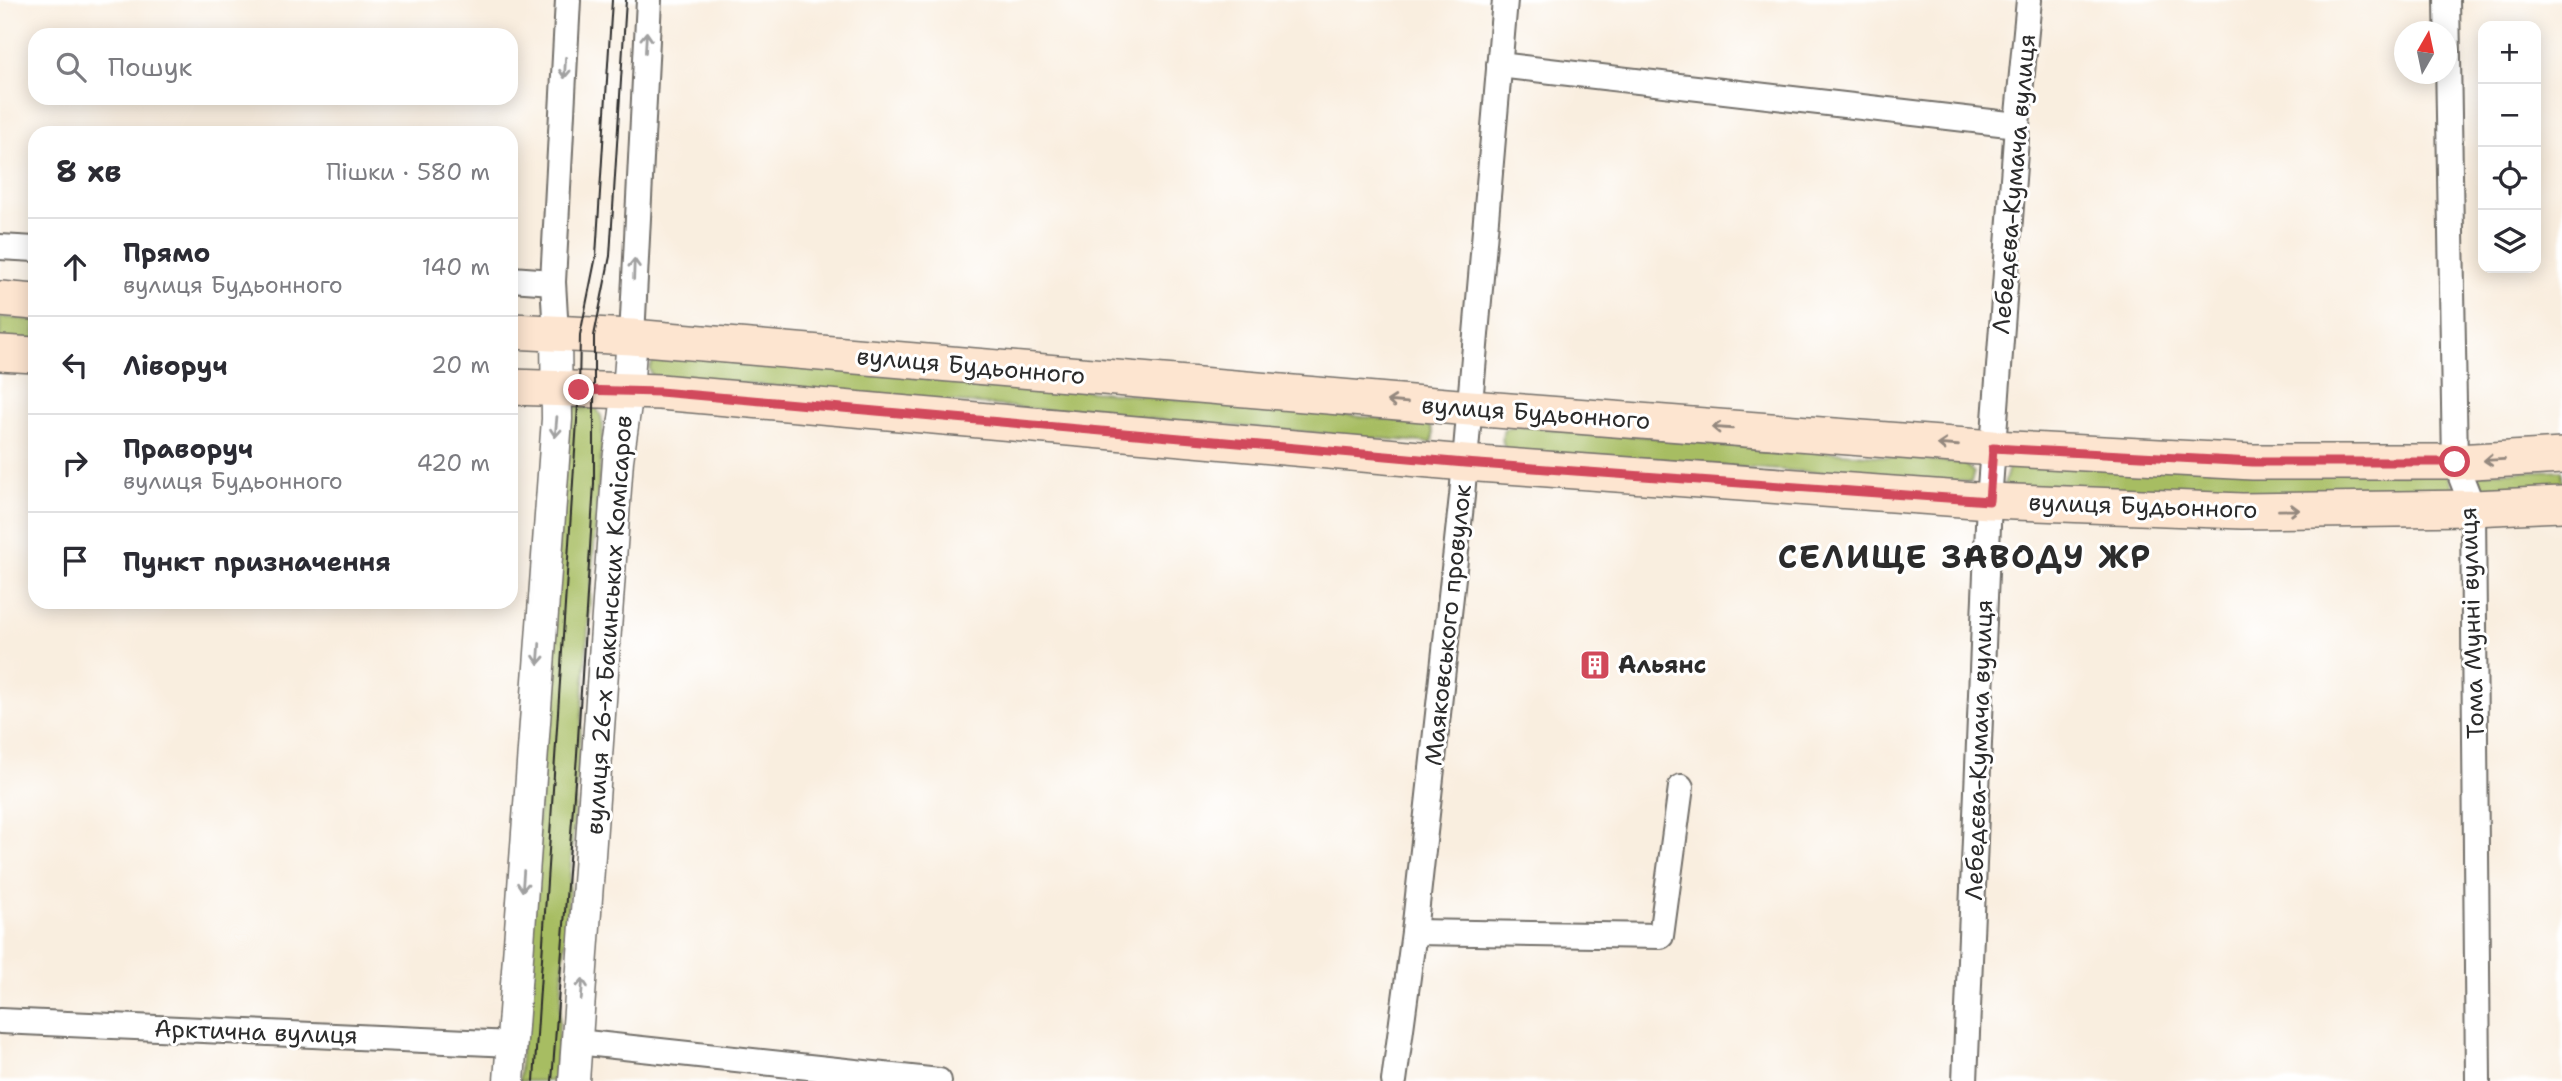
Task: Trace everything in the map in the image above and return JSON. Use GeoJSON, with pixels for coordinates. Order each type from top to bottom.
{"type":"FeatureCollection","features":[{"type":"Feature","properties":{"kind":"main road"},"geometry":{"type":"LineString","coordinates":[[0,299],[28,301]]}},
{"type":"Feature","properties":{"kind":"main road","name":"вулиця Будьонного"},"geometry":{"type":"LineString","coordinates":[[518,331],[632,337],[1470,408],[1993,448],[2253,462],[2455,462],[2562,456]]}},
{"type":"Feature","properties":{"kind":"main road"},"geometry":{"type":"LineString","coordinates":[[0,353],[28,355]]}},
{"type":"Feature","properties":{"kind":"main road","name":"вулиця Будьонного"},"geometry":{"type":"LineString","coordinates":[[518,387],[628,391],[1465,463],[1989,501],[2242,511],[2562,504]]}},
{"type":"Feature","properties":{"kind":"street"},"geometry":{"type":"LineString","coordinates":[[509,1081],[557,419],[553,282],[569,0]]}},
{"type":"Feature","properties":{"kind":"street","name":"вулиця 26-х Бакинських Комісаров"},"geometry":{"type":"LineString","coordinates":[[574,1081],[618,460],[628,391],[632,337],[649,0]]}},
{"type":"Feature","properties":{"kind":"street","name":"Маяковського провулок"},"geometry":{"type":"LineString","coordinates":[[1394,1081],[1414,932],[1465,463],[1504,0]]}},
{"type":"Feature","properties":{"kind":"street","name":"Лебедєва-Кумача вулиця"},"geometry":{"type":"LineString","coordinates":[[1965,1081],[1989,501],[2029,0]]}},
{"type":"Feature","properties":{"kind":"street","name":"Тома Мунні вулиця"},"geometry":{"type":"LineString","coordinates":[[2447,0],[2455,462],[2473,508],[2478,1081]]}},
{"type":"Feature","properties":{"kind":"street"},"geometry":{"type":"LineString","coordinates":[[1499,65],[2017,125]]}},
{"type":"Feature","properties":{"kind":"street"},"geometry":{"type":"LineString","coordinates":[[0,247],[28,249]]}},
{"type":"Feature","properties":{"kind":"street"},"geometry":{"type":"LineString","coordinates":[[518,280],[553,282]]}},
{"type":"Feature","properties":{"kind":"street"},"geometry":{"type":"LineString","coordinates":[[1414,932],[1661,936],[1681,787]]}},
{"type":"Feature","properties":{"kind":"street","name":"Арктична вулиця"},"geometry":{"type":"LineString","coordinates":[[0,1021],[512,1044]]}},
{"type":"Feature","properties":{"kind":"street"},"geometry":{"type":"LineString","coordinates":[[577,1042],[939,1081]]}},
{"type":"Feature","properties":{"kind":"green space"},"geometry":{"type":"Polygon","coordinates":[[[0,317],[28,319],[28,343],[0,341],[0,317]]]}},
{"type":"Feature","properties":{"kind":"green space"},"geometry":{"type":"Polygon","coordinates":[[[663,353],[1426,423],[1432,430],[1433,437],[1432,443],[652,376],[649,368],[663,353]]]}},
{"type":"Feature","properties":{"kind":"green space"},"geometry":{"type":"Polygon","coordinates":[[[574,405],[595,405],[603,426],[555,1081],[519,1081],[567,416],[574,405]]]}},
{"type":"Feature","properties":{"kind":"green space"},"geometry":{"type":"Polygon","coordinates":[[[1519,426],[1964,463],[1974,473],[1971,482],[1509,453],[1503,442],[1504,429],[1519,426]]]}},
{"type":"Feature","properties":{"kind":"green space"},"geometry":{"type":"Polygon","coordinates":[[[2019,462],[2447,474],[2458,495],[2271,498],[2011,489],[2004,484],[2009,467],[2019,462]]]}},
{"type":"Feature","properties":{"kind":"green space"},"geometry":{"type":"Polygon","coordinates":[[[2562,470],[2562,491],[2479,494],[2473,473],[2562,470]]]}},
{"type":"Feature","properties":{"kind":"tram line"},"geometry":{"type":"LineString","coordinates":[[534,1081],[579,390],[580,335],[596,256],[612,0]]}},
{"type":"Feature","properties":{"kind":"tram line"},"geometry":{"type":"LineString","coordinates":[[552,1081],[594,484],[594,336],[610,256],[626,0]]}},
{"type":"Feature","properties":{"kind":"place","name":"Альянс"},"geometry":{"type":"Point","coordinates":[1595,665]}},
{"type":"Feature","properties":{"kind":"district","name":"СЕЛИЩЕ ЗАВОДУ ЖР"},"geometry":{"type":"Point","coordinates":[1965,557]}},
{"type":"Feature","properties":{"kind":"route"},"geometry":{"type":"LineString","coordinates":[[579,390],[660,392],[1465,463],[1989,501],[1993,448],[2253,462],[2455,462]]}}]}
